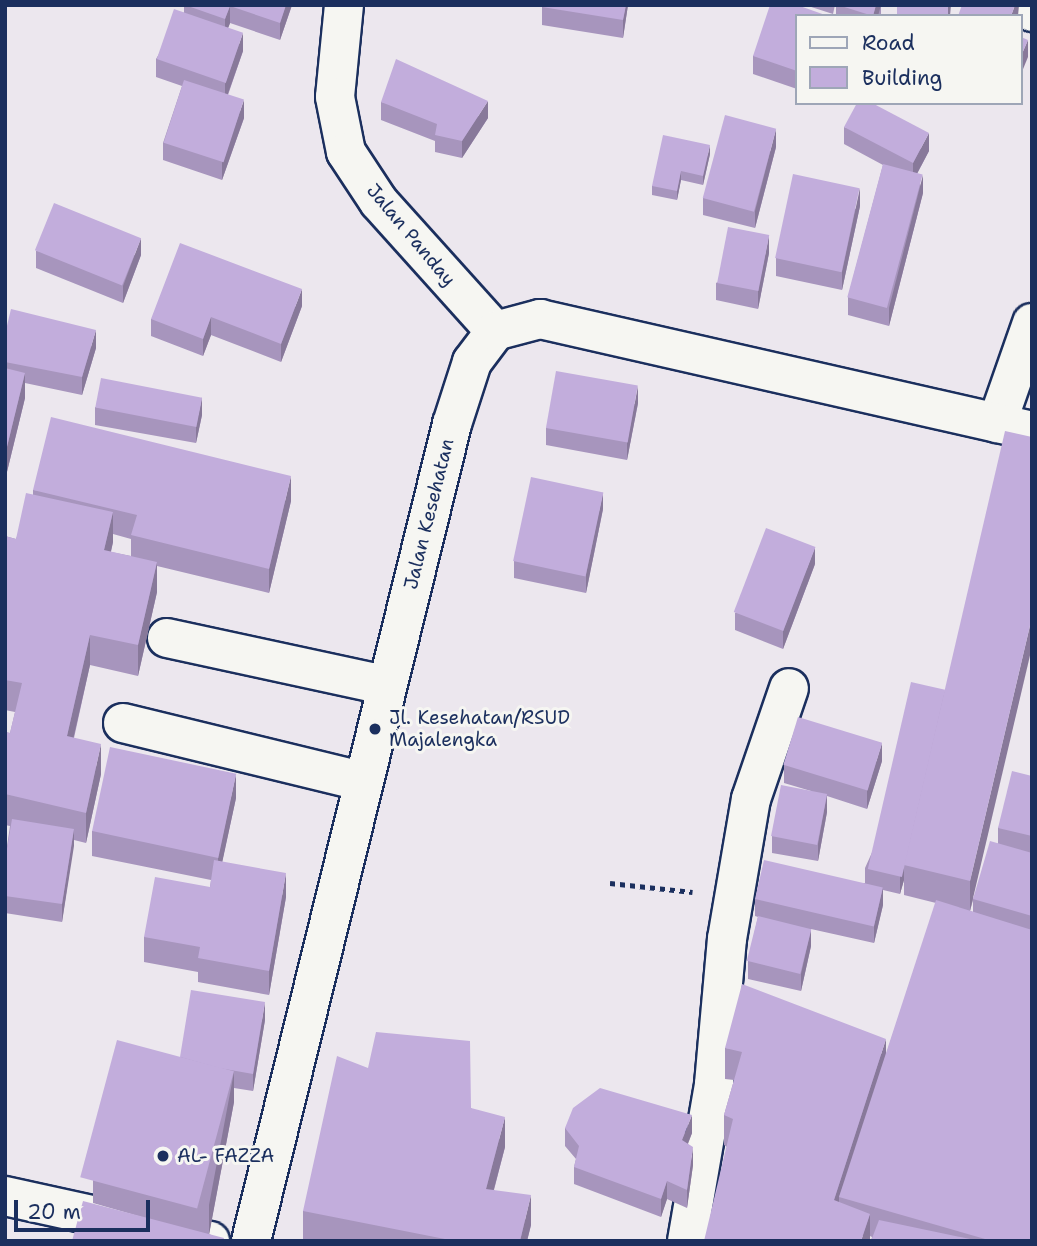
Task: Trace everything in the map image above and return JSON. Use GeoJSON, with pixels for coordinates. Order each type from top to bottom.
{"type":"FeatureCollection","features":[{"type":"Feature","properties":{"kind":"street","name":"Jalan Panday"},"geometry":{"type":"LineString","coordinates":[[344,5],[335,97],[346,152],[379,202],[495,331]]}},
{"type":"Feature","properties":{"kind":"street"},"geometry":{"type":"LineString","coordinates":[[1020,5],[1032,12]]}},
{"type":"Feature","properties":{"kind":"street"},"geometry":{"type":"LineString","coordinates":[[495,331],[540,319],[1015,427],[1032,323]]}},
{"type":"Feature","properties":{"kind":"street","name":"Jalan Kesehatan"},"geometry":{"type":"LineString","coordinates":[[251,1241],[361,781],[452,424],[472,362],[495,331]]}},
{"type":"Feature","properties":{"kind":"street"},"geometry":{"type":"LineString","coordinates":[[167,638],[385,685]]}},
{"type":"Feature","properties":{"kind":"street"},"geometry":{"type":"LineString","coordinates":[[687,1241],[714,1084],[736,897],[751,799],[789,688]]}},
{"type":"Feature","properties":{"kind":"street"},"geometry":{"type":"LineString","coordinates":[[123,723],[361,781]]}},
{"type":"Feature","properties":{"kind":"street"},"geometry":{"type":"LineString","coordinates":[[5,1196],[211,1241]]}},
{"type":"Feature","properties":{"kind":"path"},"geometry":{"type":"LineString","coordinates":[[610,883],[736,897]]}},
{"type":"Feature","properties":{"kind":"building"},"geometry":{"type":"Polygon","coordinates":[[[185,5],[286,5],[280,23],[230,6],[225,19],[185,5]]]}},
{"type":"Feature","properties":{"kind":"building"},"geometry":{"type":"Polygon","coordinates":[[[542,5],[626,5],[623,20],[542,5]]]}},
{"type":"Feature","properties":{"kind":"building"},"geometry":{"type":"Polygon","coordinates":[[[770,5],[797,5],[822,14],[796,14],[796,71],[753,56],[770,5]]]}},
{"type":"Feature","properties":{"kind":"building"},"geometry":{"type":"Polygon","coordinates":[[[838,5],[876,5],[874,14],[838,5]]]}},
{"type":"Feature","properties":{"kind":"building"},"geometry":{"type":"Polygon","coordinates":[[[897,5],[948,5],[948,14],[897,14],[897,5]]]}},
{"type":"Feature","properties":{"kind":"building"},"geometry":{"type":"Polygon","coordinates":[[[962,5],[1015,5],[1012,14],[959,14],[962,5]]]}},
{"type":"Feature","properties":{"kind":"building"},"geometry":{"type":"Polygon","coordinates":[[[174,9],[243,33],[226,83],[157,59],[174,9]]]}},
{"type":"Feature","properties":{"kind":"building"},"geometry":{"type":"Polygon","coordinates":[[[1023,38],[1028,40],[1023,51],[1023,38]]]}},
{"type":"Feature","properties":{"kind":"building"},"geometry":{"type":"Polygon","coordinates":[[[396,59],[488,101],[462,141],[435,135],[437,124],[381,102],[396,59]]]}},
{"type":"Feature","properties":{"kind":"building"},"geometry":{"type":"Polygon","coordinates":[[[184,80],[244,99],[224,162],[164,143],[184,80]]]}},
{"type":"Feature","properties":{"kind":"building"},"geometry":{"type":"Polygon","coordinates":[[[856,105],[876,105],[929,133],[913,163],[844,127],[856,105]]]}},
{"type":"Feature","properties":{"kind":"building"},"geometry":{"type":"Polygon","coordinates":[[[725,115],[776,129],[754,212],[703,198],[725,115]]]}},
{"type":"Feature","properties":{"kind":"building"},"geometry":{"type":"Polygon","coordinates":[[[663,135],[710,145],[703,176],[681,171],[677,191],[652,186],[663,135]]]}},
{"type":"Feature","properties":{"kind":"building"},"geometry":{"type":"Polygon","coordinates":[[[883,164],[923,175],[887,308],[847,297],[883,164]]]}},
{"type":"Feature","properties":{"kind":"building"},"geometry":{"type":"Polygon","coordinates":[[[793,174],[860,188],[842,272],[775,258],[793,174]]]}},
{"type":"Feature","properties":{"kind":"building"},"geometry":{"type":"Polygon","coordinates":[[[54,203],[141,238],[122,285],[35,250],[54,203]]]}},
{"type":"Feature","properties":{"kind":"building"},"geometry":{"type":"Polygon","coordinates":[[[728,227],[769,235],[758,291],[717,283],[728,227]]]}},
{"type":"Feature","properties":{"kind":"building"},"geometry":{"type":"Polygon","coordinates":[[[180,243],[302,289],[281,344],[211,317],[203,339],[151,319],[180,243]]]}},
{"type":"Feature","properties":{"kind":"building"},"geometry":{"type":"Polygon","coordinates":[[[11,309],[96,330],[82,377],[5,362],[5,334],[11,309]]]}},
{"type":"Feature","properties":{"kind":"building"},"geometry":{"type":"Polygon","coordinates":[[[5,368],[25,373],[5,455],[5,368]]]}},
{"type":"Feature","properties":{"kind":"building"},"geometry":{"type":"Polygon","coordinates":[[[556,371],[638,385],[628,443],[546,428],[556,371]]]}},
{"type":"Feature","properties":{"kind":"building"},"geometry":{"type":"Polygon","coordinates":[[[101,378],[202,398],[196,427],[95,407],[101,378]]]}},
{"type":"Feature","properties":{"kind":"building"},"geometry":{"type":"Polygon","coordinates":[[[51,417],[291,476],[269,569],[131,535],[137,515],[33,490],[51,417]]]}},
{"type":"Feature","properties":{"kind":"building"},"geometry":{"type":"Polygon","coordinates":[[[1005,431],[1032,437],[1032,617],[970,881],[904,865],[1005,431]]]}},
{"type":"Feature","properties":{"kind":"building"},"geometry":{"type":"Polygon","coordinates":[[[531,477],[603,492],[586,577],[513,561],[531,477]]]}},
{"type":"Feature","properties":{"kind":"building"},"geometry":{"type":"Polygon","coordinates":[[[26,493],[113,512],[104,550],[157,562],[138,645],[90,635],[67,736],[101,744],[86,813],[5,794],[5,732],[10,733],[22,683],[5,680],[5,536],[16,539],[26,493]]]}},
{"type":"Feature","properties":{"kind":"building"},"geometry":{"type":"Polygon","coordinates":[[[766,528],[815,547],[783,631],[734,612],[766,528]]]}},
{"type":"Feature","properties":{"kind":"building"},"geometry":{"type":"Polygon","coordinates":[[[911,682],[945,690],[902,877],[868,869],[911,682]]]}},
{"type":"Feature","properties":{"kind":"building"},"geometry":{"type":"Polygon","coordinates":[[[798,717],[882,743],[868,791],[783,765],[798,717]]]}},
{"type":"Feature","properties":{"kind":"building"},"geometry":{"type":"Polygon","coordinates":[[[110,747],[236,774],[218,858],[92,831],[110,747]]]}},
{"type":"Feature","properties":{"kind":"building"},"geometry":{"type":"Polygon","coordinates":[[[1012,771],[1032,776],[1032,836],[998,828],[1012,771]]]}},
{"type":"Feature","properties":{"kind":"building"},"geometry":{"type":"Polygon","coordinates":[[[781,785],[827,794],[817,845],[771,836],[781,785]]]}},
{"type":"Feature","properties":{"kind":"building"},"geometry":{"type":"Polygon","coordinates":[[[12,819],[74,829],[62,904],[5,896],[5,860],[12,819]]]}},
{"type":"Feature","properties":{"kind":"building"},"geometry":{"type":"Polygon","coordinates":[[[990,841],[1032,853],[1032,916],[973,899],[990,841]]]}},
{"type":"Feature","properties":{"kind":"building"},"geometry":{"type":"Polygon","coordinates":[[[214,860],[286,873],[269,971],[198,958],[200,947],[144,937],[155,877],[210,887],[214,860]]]}},
{"type":"Feature","properties":{"kind":"building"},"geometry":{"type":"Polygon","coordinates":[[[764,860],[883,887],[874,926],[755,899],[764,860]]]}},
{"type":"Feature","properties":{"kind":"building"},"geometry":{"type":"Polygon","coordinates":[[[936,900],[1032,930],[1032,1241],[992,1241],[839,1197],[936,900]]]}},
{"type":"Feature","properties":{"kind":"building"},"geometry":{"type":"Polygon","coordinates":[[[758,916],[811,929],[800,974],[747,961],[758,916]]]}},
{"type":"Feature","properties":{"kind":"building"},"geometry":{"type":"Polygon","coordinates":[[[742,984],[886,1039],[834,1200],[870,1214],[861,1241],[704,1241],[733,1119],[724,1115],[742,1052],[725,1048],[742,984]]]}},
{"type":"Feature","properties":{"kind":"building"},"geometry":{"type":"Polygon","coordinates":[[[191,990],[265,1002],[253,1074],[180,1057],[191,990]]]}},
{"type":"Feature","properties":{"kind":"building"},"geometry":{"type":"Polygon","coordinates":[[[376,1032],[470,1041],[471,1108],[505,1117],[486,1189],[531,1195],[520,1241],[455,1241],[303,1211],[337,1056],[368,1068],[376,1032]]]}},
{"type":"Feature","properties":{"kind":"building","name":"AL- FAZZA"},"geometry":{"type":"Polygon","coordinates":[[[117,1040],[234,1071],[197,1208],[80,1177],[117,1040]]]}},
{"type":"Feature","properties":{"kind":"building"},"geometry":{"type":"Polygon","coordinates":[[[600,1088],[692,1115],[682,1140],[693,1147],[687,1190],[667,1181],[661,1199],[574,1167],[579,1146],[565,1128],[573,1108],[600,1088]]]}},
{"type":"Feature","properties":{"kind":"building"},"geometry":{"type":"Polygon","coordinates":[[[83,1201],[224,1238],[223,1241],[72,1241],[83,1201]]]}},
{"type":"Feature","properties":{"kind":"building"},"geometry":{"type":"Polygon","coordinates":[[[879,1220],[975,1240],[975,1241],[871,1241],[879,1220]]]}},
{"type":"Feature","properties":{"kind":"place","name":"Jl. Kesehatan/RSUD Majalengka"},"geometry":{"type":"Point","coordinates":[375,729]}},
{"type":"Feature","properties":{"kind":"place","name":"AL- FAZZA"},"geometry":{"type":"Point","coordinates":[163,1156]}}]}
